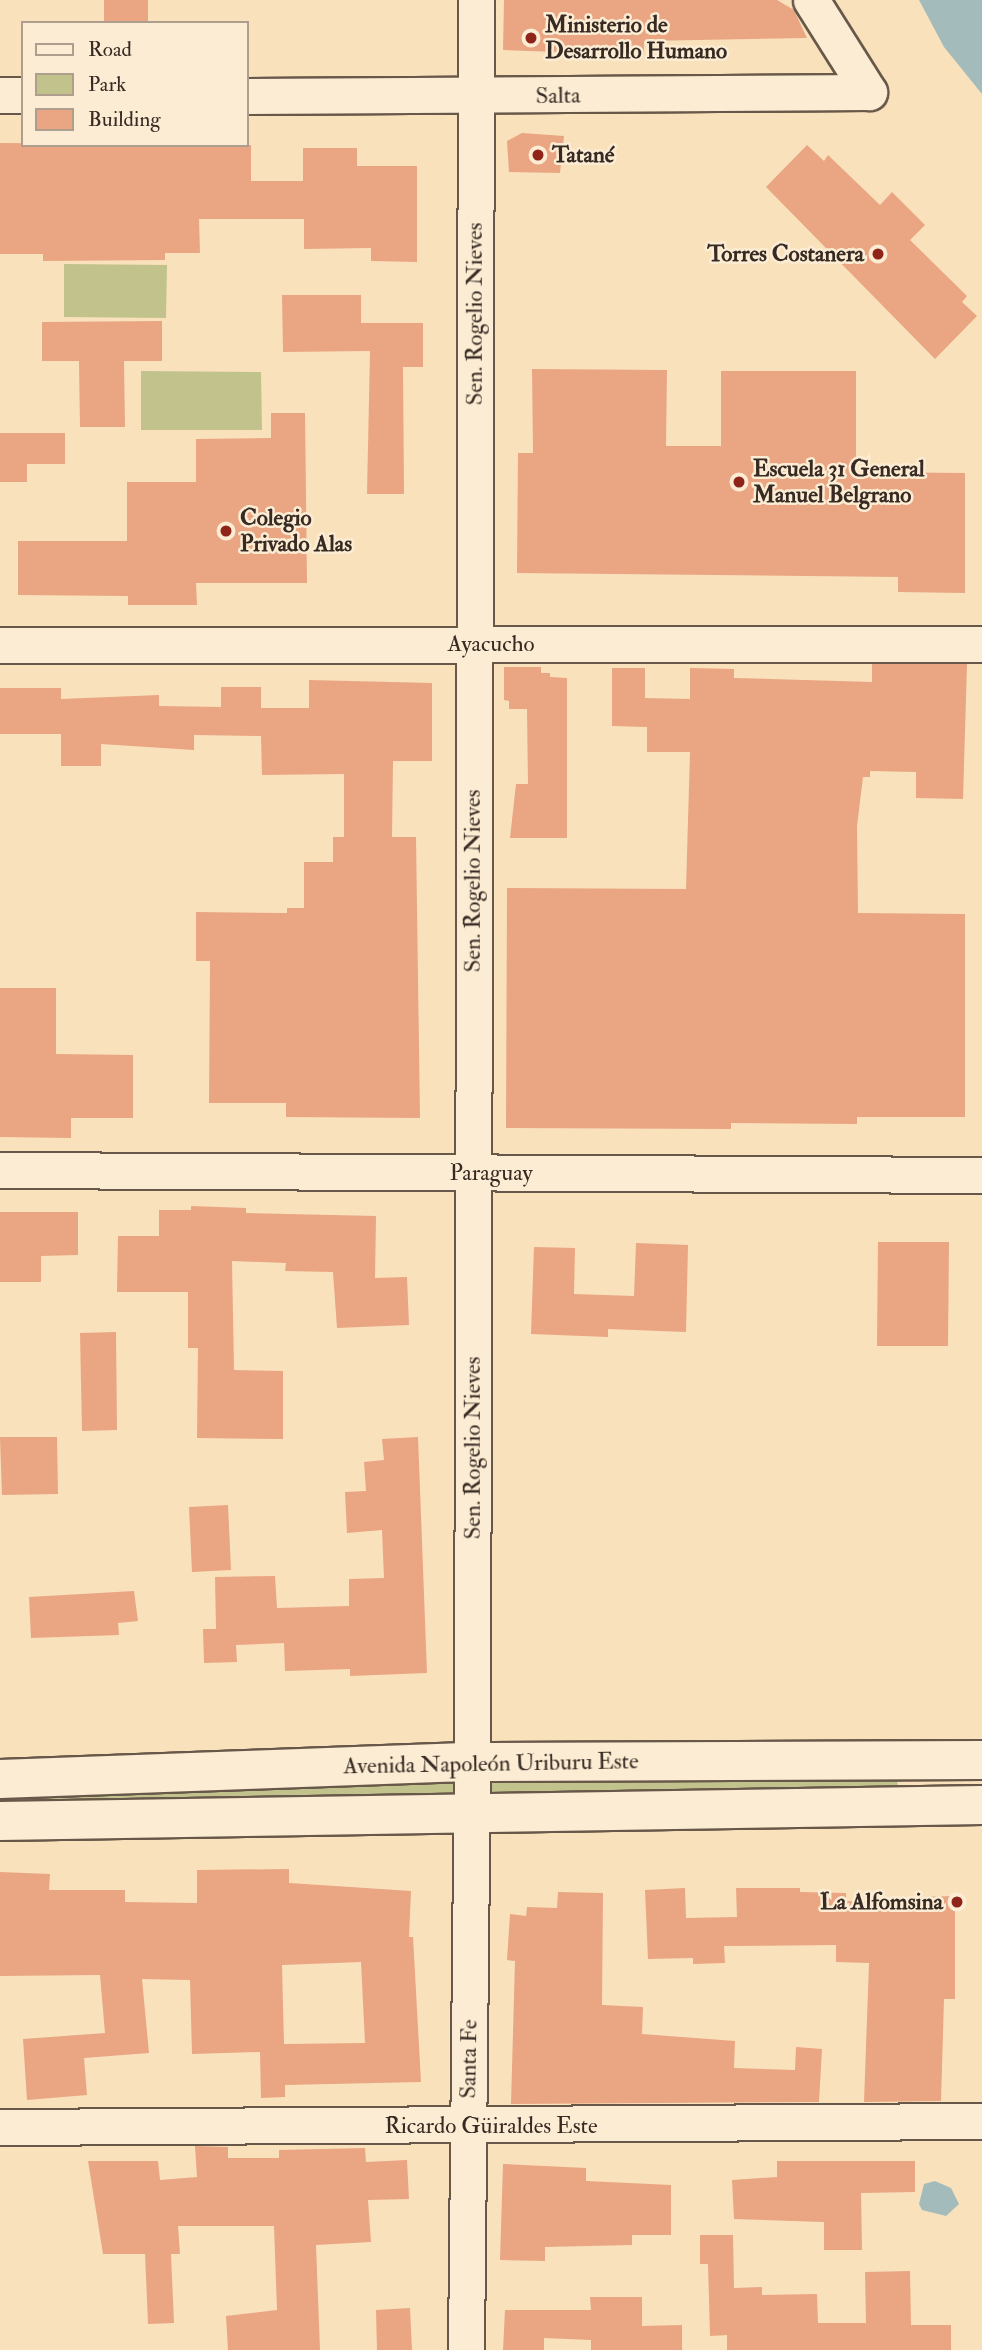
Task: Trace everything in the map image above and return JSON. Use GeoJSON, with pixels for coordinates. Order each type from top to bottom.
{"type":"FeatureCollection","features":[{"type":"Feature","properties":{"kind":"main road","name":"Avenida Napoleón Uriburu Este"},"geometry":{"type":"LineString","coordinates":[[0,1779],[472,1762],[982,1760]]}},
{"type":"Feature","properties":{"kind":"main road","name":"Avenida Napoleón Uriburu Este"},"geometry":{"type":"LineString","coordinates":[[0,1821],[472,1810],[982,1805]]}},
{"type":"Feature","properties":{"kind":"street","name":"Sen. Rogelio Nieves"},"geometry":{"type":"LineString","coordinates":[[472,1810],[476,0]]}},
{"type":"Feature","properties":{"kind":"street","name":"Salta"},"geometry":{"type":"LineString","coordinates":[[248,96],[476,97],[869,92],[811,0]]}},
{"type":"Feature","properties":{"kind":"street"},"geometry":{"type":"LineString","coordinates":[[0,95],[21,95]]}},
{"type":"Feature","properties":{"kind":"street","name":"Ayacucho"},"geometry":{"type":"LineString","coordinates":[[0,645],[982,644]]}},
{"type":"Feature","properties":{"kind":"street","name":"Paraguay"},"geometry":{"type":"LineString","coordinates":[[0,1170],[982,1175]]}},
{"type":"Feature","properties":{"kind":"street","name":"Santa Fe"},"geometry":{"type":"LineString","coordinates":[[466,2350],[472,1810]]}},
{"type":"Feature","properties":{"kind":"street","name":"Ricardo Güiraldes Este"},"geometry":{"type":"LineString","coordinates":[[0,2126],[982,2122]]}},
{"type":"Feature","properties":{"kind":"green space"},"geometry":{"type":"Polygon","coordinates":[[[64,264],[167,265],[166,318],[64,317],[64,264]]]}},
{"type":"Feature","properties":{"kind":"green space"},"geometry":{"type":"Polygon","coordinates":[[[141,371],[261,372],[262,430],[141,430],[141,371]]]}},
{"type":"Feature","properties":{"kind":"green space"},"geometry":{"type":"Polygon","coordinates":[[[897,1774],[898,1792],[0,1808],[0,1792],[897,1774]]]}},
{"type":"Feature","properties":{"kind":"water"},"geometry":{"type":"Polygon","coordinates":[[[919,0],[982,0],[982,94],[944,47],[919,0]]]}},
{"type":"Feature","properties":{"kind":"water"},"geometry":{"type":"Polygon","coordinates":[[[935,2181],[951,2188],[959,2204],[946,2216],[922,2210],[919,2204],[924,2184],[935,2181]]]}},
{"type":"Feature","properties":{"kind":"building"},"geometry":{"type":"Polygon","coordinates":[[[104,0],[148,0],[148,21],[104,21],[104,0]]]}},
{"type":"Feature","properties":{"kind":"building"},"geometry":{"type":"Polygon","coordinates":[[[504,0],[777,0],[794,10],[807,38],[644,41],[644,55],[503,50],[504,0]]]}},
{"type":"Feature","properties":{"kind":"building"},"geometry":{"type":"Polygon","coordinates":[[[522,133],[564,136],[560,173],[509,172],[507,141],[522,133]]]}},
{"type":"Feature","properties":{"kind":"building"},"geometry":{"type":"Polygon","coordinates":[[[0,143],[21,143],[21,147],[251,145],[251,181],[303,181],[303,148],[357,148],[357,166],[417,166],[417,262],[371,261],[371,248],[304,249],[304,219],[199,219],[200,253],[165,253],[165,260],[43,261],[43,254],[0,254],[0,143]]]}},
{"type":"Feature","properties":{"kind":"building","name":"Torres Costanera"},"geometry":{"type":"Polygon","coordinates":[[[807,145],[824,161],[828,155],[880,205],[892,192],[925,225],[910,240],[967,296],[962,302],[977,316],[935,359],[766,187],[807,145]]]}},
{"type":"Feature","properties":{"kind":"building"},"geometry":{"type":"Polygon","coordinates":[[[282,295],[361,295],[361,323],[423,323],[423,367],[403,367],[404,494],[367,494],[370,351],[283,352],[282,295]]]}},
{"type":"Feature","properties":{"kind":"building"},"geometry":{"type":"Polygon","coordinates":[[[162,321],[162,361],[124,361],[125,427],[80,427],[79,361],[42,361],[42,322],[162,321]]]}},
{"type":"Feature","properties":{"kind":"building","name":"Escuela 31 General Manuel Belgrano"},"geometry":{"type":"Polygon","coordinates":[[[532,369],[667,370],[666,446],[721,446],[721,371],[856,371],[856,472],[965,473],[965,593],[898,592],[898,577],[517,573],[518,453],[533,453],[532,369]]]}},
{"type":"Feature","properties":{"kind":"building"},"geometry":{"type":"Polygon","coordinates":[[[271,413],[305,413],[307,583],[196,583],[197,605],[128,605],[128,596],[18,595],[18,541],[127,541],[127,482],[196,482],[196,439],[271,438],[271,413]]]}},
{"type":"Feature","properties":{"kind":"building"},"geometry":{"type":"Polygon","coordinates":[[[0,433],[65,433],[65,464],[27,464],[27,482],[0,482],[0,433]]]}},
{"type":"Feature","properties":{"kind":"building"},"geometry":{"type":"Polygon","coordinates":[[[872,664],[967,664],[963,799],[916,798],[916,772],[870,771],[870,777],[863,777],[857,826],[858,913],[965,914],[965,1117],[857,1117],[857,1124],[731,1123],[731,1129],[506,1128],[507,888],[686,889],[690,752],[647,752],[647,727],[612,726],[612,668],[645,668],[645,698],[690,699],[690,668],[734,669],[734,678],[872,682],[872,664]]]}},
{"type":"Feature","properties":{"kind":"building"},"geometry":{"type":"Polygon","coordinates":[[[504,667],[541,667],[541,673],[550,673],[550,677],[567,678],[567,838],[510,838],[516,784],[528,784],[527,709],[509,709],[509,701],[504,700],[504,667]]]}},
{"type":"Feature","properties":{"kind":"building"},"geometry":{"type":"Polygon","coordinates":[[[309,680],[432,683],[432,761],[393,761],[392,837],[416,837],[420,1118],[286,1117],[286,1103],[209,1103],[210,961],[196,961],[196,912],[287,913],[287,908],[304,908],[304,862],[333,862],[333,837],[344,837],[344,774],[262,775],[261,736],[194,735],[194,750],[101,744],[101,766],[61,766],[61,734],[0,734],[0,688],[61,688],[61,699],[159,695],[159,706],[221,707],[221,687],[261,687],[261,708],[309,708],[309,680]]]}},
{"type":"Feature","properties":{"kind":"building"},"geometry":{"type":"Polygon","coordinates":[[[0,988],[56,988],[56,1054],[133,1055],[133,1118],[71,1118],[71,1138],[0,1137],[0,988]]]}},
{"type":"Feature","properties":{"kind":"building"},"geometry":{"type":"Polygon","coordinates":[[[191,1206],[246,1208],[246,1213],[376,1216],[375,1278],[407,1277],[409,1325],[337,1328],[333,1272],[285,1271],[286,1263],[232,1261],[234,1370],[283,1371],[283,1439],[197,1438],[198,1348],[188,1348],[188,1292],[117,1292],[118,1236],[159,1236],[159,1210],[191,1210],[191,1206]]]}},
{"type":"Feature","properties":{"kind":"building"},"geometry":{"type":"Polygon","coordinates":[[[0,1212],[78,1212],[78,1255],[41,1256],[41,1282],[0,1282],[0,1212]]]}},
{"type":"Feature","properties":{"kind":"building"},"geometry":{"type":"Polygon","coordinates":[[[878,1242],[949,1242],[948,1346],[877,1346],[878,1242]]]}},
{"type":"Feature","properties":{"kind":"building"},"geometry":{"type":"Polygon","coordinates":[[[636,1243],[688,1245],[686,1332],[608,1329],[608,1337],[531,1334],[534,1247],[575,1248],[574,1294],[634,1296],[636,1243]]]}},
{"type":"Feature","properties":{"kind":"building"},"geometry":{"type":"Polygon","coordinates":[[[116,1332],[117,1430],[82,1431],[80,1333],[116,1332]]]}},
{"type":"Feature","properties":{"kind":"building"},"geometry":{"type":"Polygon","coordinates":[[[0,1437],[57,1437],[58,1494],[2,1495],[0,1437]]]}},
{"type":"Feature","properties":{"kind":"building"},"geometry":{"type":"Polygon","coordinates":[[[418,1437],[427,1673],[350,1676],[350,1669],[285,1671],[284,1643],[236,1645],[237,1662],[204,1663],[203,1629],[216,1629],[215,1577],[275,1576],[277,1608],[349,1606],[349,1579],[384,1578],[382,1530],[347,1533],[345,1492],[366,1491],[364,1462],[384,1460],[382,1439],[418,1437]]]}},
{"type":"Feature","properties":{"kind":"building"},"geometry":{"type":"Polygon","coordinates":[[[228,1505],[231,1570],[192,1572],[189,1507],[228,1505]]]}},
{"type":"Feature","properties":{"kind":"building"},"geometry":{"type":"Polygon","coordinates":[[[134,1591],[138,1621],[118,1623],[119,1635],[31,1638],[29,1597],[134,1591]]]}},
{"type":"Feature","properties":{"kind":"building"},"geometry":{"type":"Polygon","coordinates":[[[289,1869],[289,1883],[411,1891],[409,1937],[413,1937],[421,2082],[285,2085],[285,2097],[261,2098],[260,2052],[192,2054],[190,1980],[142,1979],[149,2053],[84,2058],[87,2095],[27,2100],[23,2039],[105,2033],[100,1975],[0,1976],[0,1872],[50,1874],[49,1890],[125,1890],[125,1902],[197,1903],[197,1870],[289,1869]],[[361,1962],[282,1965],[284,2044],[365,2043],[361,1962]]]}},
{"type":"Feature","properties":{"kind":"building"},"geometry":{"type":"Polygon","coordinates":[[[685,1888],[686,1918],[737,1917],[736,1888],[800,1888],[800,1892],[846,1893],[846,1901],[918,1904],[918,1897],[955,1896],[955,1999],[944,1999],[941,2101],[864,2102],[869,1963],[836,1962],[836,1945],[724,1946],[725,1963],[693,1964],[693,1958],[648,1959],[645,1890],[685,1888]]]}},
{"type":"Feature","properties":{"kind":"building"},"geometry":{"type":"Polygon","coordinates":[[[558,1892],[603,1893],[602,2005],[643,2007],[642,2034],[735,2041],[734,2068],[795,2070],[796,2047],[822,2049],[819,2102],[511,2104],[515,1961],[507,1960],[510,1914],[526,1916],[527,1907],[557,1908],[558,1892]]]}},
{"type":"Feature","properties":{"kind":"building"},"geometry":{"type":"Polygon","coordinates":[[[195,2146],[228,2147],[228,2158],[279,2158],[279,2150],[365,2148],[366,2162],[407,2160],[409,2199],[368,2200],[371,2242],[316,2245],[320,2350],[228,2350],[226,2316],[277,2310],[274,2226],[178,2226],[180,2254],[171,2254],[174,2323],[148,2324],[145,2254],[103,2254],[88,2161],[158,2161],[160,2180],[197,2177],[195,2146]]]}},
{"type":"Feature","properties":{"kind":"building"},"geometry":{"type":"Polygon","coordinates":[[[777,2161],[915,2161],[915,2192],[861,2193],[862,2250],[824,2250],[824,2222],[734,2219],[732,2180],[777,2177],[777,2161]]]}},
{"type":"Feature","properties":{"kind":"building"},"geometry":{"type":"Polygon","coordinates":[[[503,2164],[586,2168],[586,2181],[671,2185],[671,2235],[632,2235],[632,2245],[545,2247],[545,2261],[500,2260],[503,2164]]]}},
{"type":"Feature","properties":{"kind":"building"},"geometry":{"type":"Polygon","coordinates":[[[700,2235],[733,2235],[734,2288],[762,2287],[762,2295],[817,2294],[818,2323],[866,2323],[865,2272],[910,2271],[911,2325],[951,2325],[951,2350],[727,2350],[727,2335],[710,2336],[708,2264],[700,2264],[700,2235]]]}},
{"type":"Feature","properties":{"kind":"building"},"geometry":{"type":"Polygon","coordinates":[[[590,2297],[642,2297],[642,2326],[682,2325],[682,2350],[591,2350],[591,2340],[544,2338],[544,2350],[503,2350],[505,2310],[591,2310],[590,2297]]]}},
{"type":"Feature","properties":{"kind":"building"},"geometry":{"type":"Polygon","coordinates":[[[410,2308],[412,2350],[377,2350],[376,2310],[410,2308]]]}},
{"type":"Feature","properties":{"kind":"place","name":"Ministerio de Desarrollo Humano"},"geometry":{"type":"Point","coordinates":[531,38]}},
{"type":"Feature","properties":{"kind":"place","name":"Tatané"},"geometry":{"type":"Point","coordinates":[538,155]}},
{"type":"Feature","properties":{"kind":"place","name":"Torres Costanera"},"geometry":{"type":"Point","coordinates":[878,254]}},
{"type":"Feature","properties":{"kind":"place","name":"Escuela 31 General Manuel Belgrano"},"geometry":{"type":"Point","coordinates":[739,482]}},
{"type":"Feature","properties":{"kind":"place","name":"Colegio Privado Alas"},"geometry":{"type":"Point","coordinates":[226,531]}},
{"type":"Feature","properties":{"kind":"place","name":"La Alfomsina"},"geometry":{"type":"Point","coordinates":[957,1902]}}]}
